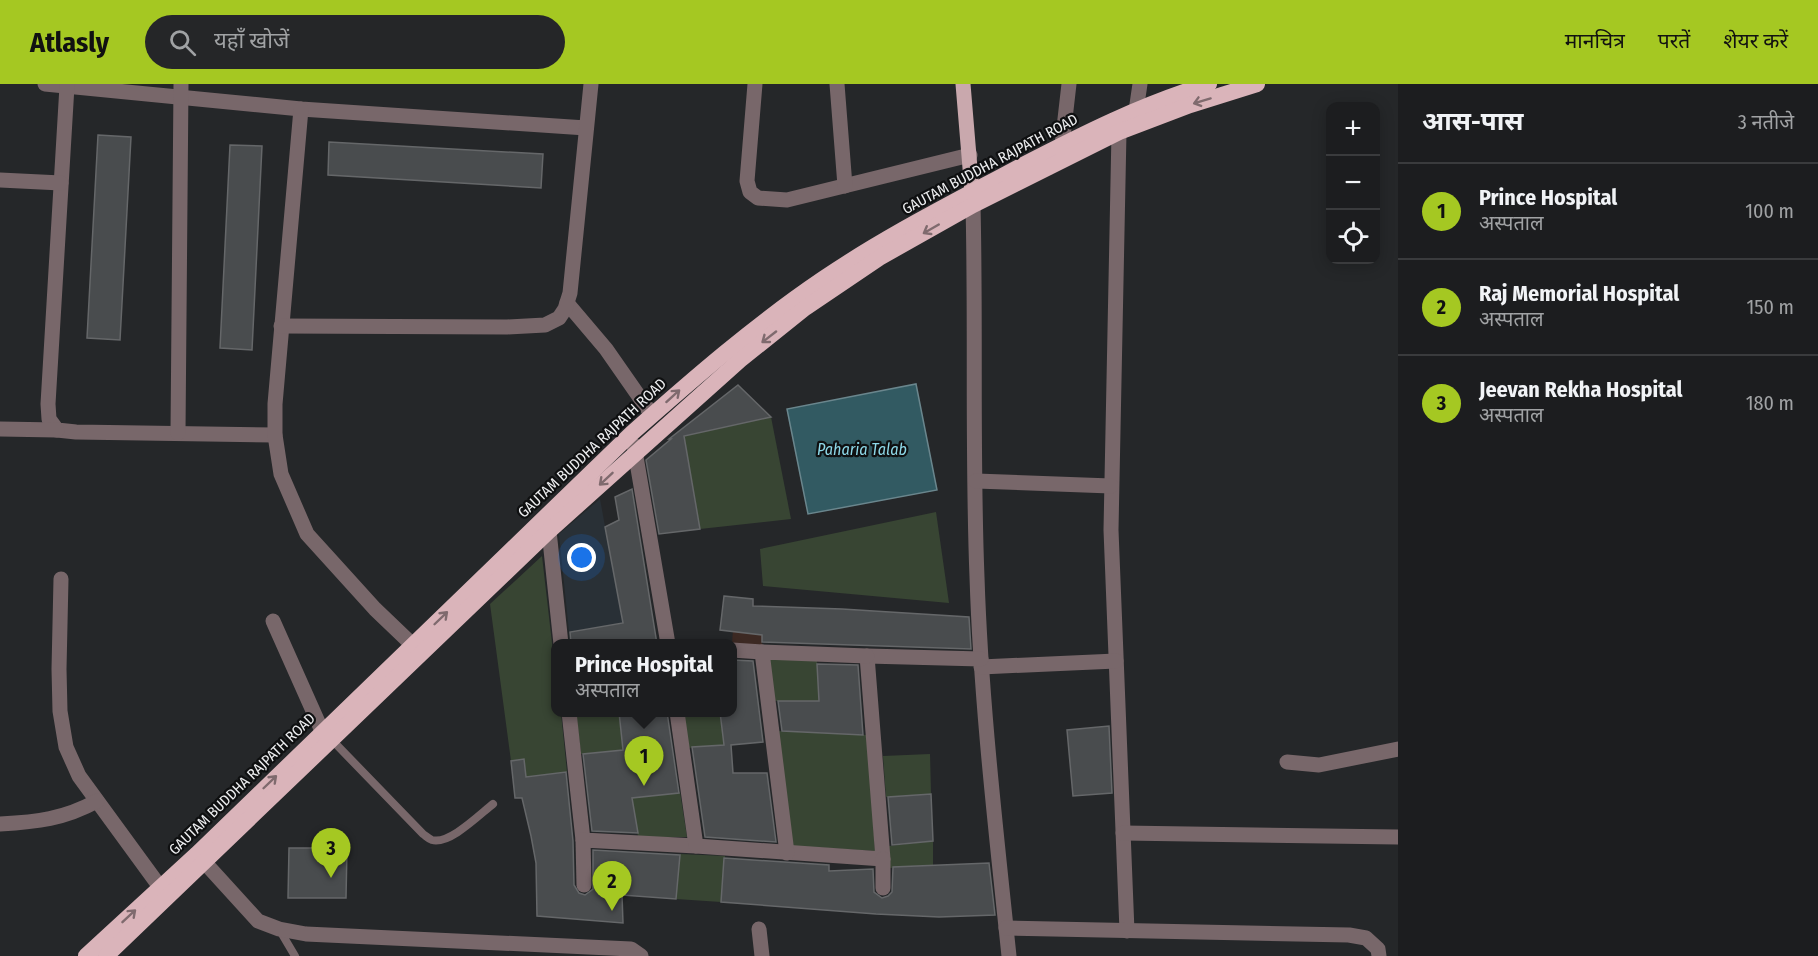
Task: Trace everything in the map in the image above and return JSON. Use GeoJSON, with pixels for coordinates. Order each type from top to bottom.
{"type":"FeatureCollection","features":[{"type":"Feature","properties":{"kind":"highway","name":"GAUTAM BUDDHA RAJPATH ROAD"},"geometry":{"type":"LineString","coordinates":[[86,956],[160,887],[201,858],[418,649],[632,433],[694,378],[777,313],[824,279],[922,218],[972,199],[1062,145],[1136,111],[1209,84]]}},
{"type":"Feature","properties":{"kind":"highway"},"geometry":{"type":"LineString","coordinates":[[418,649],[740,360],[805,308],[879,258],[972,199],[1119,132],[1190,105],[1257,84]]}},
{"type":"Feature","properties":{"kind":"highway"},"geometry":{"type":"LineString","coordinates":[[106,956],[201,858]]}},
{"type":"Feature","properties":{"kind":"main road"},"geometry":{"type":"LineString","coordinates":[[963,84],[972,199]]}},
{"type":"Feature","properties":{"kind":"street"},"geometry":{"type":"LineString","coordinates":[[45,84],[181,91],[301,109],[586,128]]}},
{"type":"Feature","properties":{"kind":"street"},"geometry":{"type":"LineString","coordinates":[[281,326],[507,327],[545,325],[559,318],[570,293],[591,84]]}},
{"type":"Feature","properties":{"kind":"street"},"geometry":{"type":"LineString","coordinates":[[754,84],[747,170],[750,192],[758,198],[787,201],[970,155]]}},
{"type":"Feature","properties":{"kind":"street"},"geometry":{"type":"LineString","coordinates":[[837,84],[845,186]]}},
{"type":"Feature","properties":{"kind":"street"},"geometry":{"type":"LineString","coordinates":[[1062,145],[1069,84]]}},
{"type":"Feature","properties":{"kind":"street"},"geometry":{"type":"LineString","coordinates":[[1136,111],[1140,84]]}},
{"type":"Feature","properties":{"kind":"street"},"geometry":{"type":"LineString","coordinates":[[57,430],[49,419],[48,404],[67,86]]}},
{"type":"Feature","properties":{"kind":"street"},"geometry":{"type":"LineString","coordinates":[[178,434],[181,91]]}},
{"type":"Feature","properties":{"kind":"street"},"geometry":{"type":"LineString","coordinates":[[301,109],[275,404],[275,435],[281,474],[307,534],[375,609],[418,649]]}},
{"type":"Feature","properties":{"kind":"street"},"geometry":{"type":"LineString","coordinates":[[1119,132],[1112,486],[1116,661],[1127,932]]}},
{"type":"Feature","properties":{"kind":"street"},"geometry":{"type":"LineString","coordinates":[[0,180],[61,183]]}},
{"type":"Feature","properties":{"kind":"street"},"geometry":{"type":"LineString","coordinates":[[972,199],[976,309],[976,577],[981,663],[1009,956]]}},
{"type":"Feature","properties":{"kind":"street"},"geometry":{"type":"LineString","coordinates":[[567,303],[606,349],[652,415]]}},
{"type":"Feature","properties":{"kind":"street"},"geometry":{"type":"LineString","coordinates":[[0,429],[275,435]]}},
{"type":"Feature","properties":{"kind":"street"},"geometry":{"type":"LineString","coordinates":[[632,433],[667,639]]}},
{"type":"Feature","properties":{"kind":"street"},"geometry":{"type":"LineString","coordinates":[[976,481],[1112,486]]}},
{"type":"Feature","properties":{"kind":"street"},"geometry":{"type":"LineString","coordinates":[[549,531],[560,639]]}},
{"type":"Feature","properties":{"kind":"street"},"geometry":{"type":"LineString","coordinates":[[61,579],[58,669],[60,711],[66,747],[79,776],[160,887]]}},
{"type":"Feature","properties":{"kind":"street"},"geometry":{"type":"LineString","coordinates":[[273,621],[327,736]]}},
{"type":"Feature","properties":{"kind":"street"},"geometry":{"type":"LineString","coordinates":[[737,650],[981,663],[1116,661]]}},
{"type":"Feature","properties":{"kind":"street"},"geometry":{"type":"LineString","coordinates":[[762,652],[787,853]]}},
{"type":"Feature","properties":{"kind":"street"},"geometry":{"type":"LineString","coordinates":[[867,656],[883,859],[883,888]]}},
{"type":"Feature","properties":{"kind":"street"},"geometry":{"type":"LineString","coordinates":[[570,717],[583,840],[584,885]]}},
{"type":"Feature","properties":{"kind":"street"},"geometry":{"type":"LineString","coordinates":[[678,717],[696,846]]}},
{"type":"Feature","properties":{"kind":"street"},"geometry":{"type":"LineString","coordinates":[[1287,762],[1319,765],[1398,749]]}},
{"type":"Feature","properties":{"kind":"street"},"geometry":{"type":"LineString","coordinates":[[0,824],[45,821],[76,812],[97,801]]}},
{"type":"Feature","properties":{"kind":"street"},"geometry":{"type":"LineString","coordinates":[[1123,832],[1398,837]]}},
{"type":"Feature","properties":{"kind":"street"},"geometry":{"type":"LineString","coordinates":[[583,840],[883,859]]}},
{"type":"Feature","properties":{"kind":"street"},"geometry":{"type":"LineString","coordinates":[[201,858],[258,921],[279,929],[306,934],[476,949],[631,949],[641,956]]}},
{"type":"Feature","properties":{"kind":"street"},"geometry":{"type":"LineString","coordinates":[[1006,928],[1349,935],[1366,938],[1378,949],[1379,956]]}},
{"type":"Feature","properties":{"kind":"street"},"geometry":{"type":"LineString","coordinates":[[759,929],[762,956]]}},
{"type":"Feature","properties":{"kind":"lane"},"geometry":{"type":"LineString","coordinates":[[327,736],[423,834],[432,840],[444,840],[493,804]]}},
{"type":"Feature","properties":{"kind":"lane"},"geometry":{"type":"LineString","coordinates":[[279,929],[295,956]]}},
{"type":"Feature","properties":{"kind":"shaded area"},"geometry":{"type":"Polygon","coordinates":[[[600,499],[623,623],[569,632],[559,534],[600,499]]]}},
{"type":"Feature","properties":{"kind":"shaded area"},"geometry":{"type":"Polygon","coordinates":[[[735,603],[764,607],[762,645],[737,643],[737,639],[732,639],[735,603]]]}},
{"type":"Feature","properties":{"kind":"green space"},"geometry":{"type":"Polygon","coordinates":[[[771,417],[791,519],[700,529],[684,436],[771,417]]]}},
{"type":"Feature","properties":{"kind":"green space"},"geometry":{"type":"Polygon","coordinates":[[[936,512],[949,603],[763,586],[760,549],[936,512]]]}},
{"type":"Feature","properties":{"kind":"green space"},"geometry":{"type":"Polygon","coordinates":[[[542,556],[552,639],[551,717],[561,717],[567,772],[526,777],[524,759],[511,761],[490,604],[542,556]]]}},
{"type":"Feature","properties":{"kind":"green space"},"geometry":{"type":"Polygon","coordinates":[[[769,659],[817,660],[819,701],[775,701],[769,659]]]}},
{"type":"Feature","properties":{"kind":"green space"},"geometry":{"type":"Polygon","coordinates":[[[576,717],[619,717],[623,750],[581,754],[576,717]]]}},
{"type":"Feature","properties":{"kind":"green space"},"geometry":{"type":"Polygon","coordinates":[[[683,717],[720,717],[724,745],[688,748],[683,717]]]}},
{"type":"Feature","properties":{"kind":"green space"},"geometry":{"type":"Polygon","coordinates":[[[778,731],[868,735],[875,851],[793,846],[778,731]]]}},
{"type":"Feature","properties":{"kind":"green space"},"geometry":{"type":"Polygon","coordinates":[[[930,754],[931,794],[886,797],[883,756],[930,754]]]}},
{"type":"Feature","properties":{"kind":"green space"},"geometry":{"type":"Polygon","coordinates":[[[680,792],[687,837],[638,837],[632,798],[680,792]]]}},
{"type":"Feature","properties":{"kind":"green space"},"geometry":{"type":"Polygon","coordinates":[[[933,841],[933,865],[890,868],[889,846],[933,841]]]}},
{"type":"Feature","properties":{"kind":"green space"},"geometry":{"type":"Polygon","coordinates":[[[680,854],[725,856],[721,902],[676,899],[680,854]]]}},
{"type":"Feature","properties":{"kind":"water","name":"Paharia Talab"},"geometry":{"type":"Polygon","coordinates":[[[916,384],[937,490],[808,514],[787,409],[916,384]]]}},
{"type":"Feature","properties":{"kind":"building"},"geometry":{"type":"Polygon","coordinates":[[[98,135],[131,137],[120,340],[87,338],[98,135]]]}},
{"type":"Feature","properties":{"kind":"building"},"geometry":{"type":"Polygon","coordinates":[[[329,142],[543,154],[541,188],[328,175],[329,142]]]}},
{"type":"Feature","properties":{"kind":"building"},"geometry":{"type":"Polygon","coordinates":[[[230,145],[262,146],[252,350],[220,348],[230,145]]]}},
{"type":"Feature","properties":{"kind":"building"},"geometry":{"type":"Polygon","coordinates":[[[738,385],[771,417],[684,436],[700,529],[659,534],[646,460],[738,385]]]}},
{"type":"Feature","properties":{"kind":"building"},"geometry":{"type":"Polygon","coordinates":[[[632,489],[656,639],[571,639],[570,632],[623,623],[605,527],[619,520],[615,497],[632,489]]]}},
{"type":"Feature","properties":{"kind":"building"},"geometry":{"type":"Polygon","coordinates":[[[724,596],[753,599],[753,606],[969,617],[971,649],[762,642],[762,635],[720,630],[724,596]]]}},
{"type":"Feature","properties":{"kind":"building"},"geometry":{"type":"Polygon","coordinates":[[[737,660],[753,661],[763,742],[731,745],[733,773],[767,773],[776,842],[705,837],[692,747],[724,745],[721,717],[737,717],[737,660]]]}},
{"type":"Feature","properties":{"kind":"building"},"geometry":{"type":"Polygon","coordinates":[[[817,664],[858,665],[863,735],[782,731],[778,701],[819,701],[817,664]]]}},
{"type":"Feature","properties":{"kind":"building"},"geometry":{"type":"Polygon","coordinates":[[[620,717],[668,717],[679,793],[632,798],[638,833],[592,831],[583,754],[623,750],[620,717]]]}},
{"type":"Feature","properties":{"kind":"building"},"geometry":{"type":"Polygon","coordinates":[[[1109,726],[1112,793],[1073,796],[1067,730],[1109,726]]]}},
{"type":"Feature","properties":{"kind":"building"},"geometry":{"type":"Polygon","coordinates":[[[524,759],[526,777],[566,772],[573,841],[574,885],[579,893],[585,895],[593,889],[593,850],[680,855],[676,899],[622,895],[623,923],[537,916],[536,863],[522,798],[515,798],[511,761],[524,759]]]}},
{"type":"Feature","properties":{"kind":"building"},"geometry":{"type":"Polygon","coordinates":[[[931,794],[933,841],[892,845],[888,797],[931,794]]]}},
{"type":"Feature","properties":{"kind":"building"},"geometry":{"type":"Polygon","coordinates":[[[289,848],[347,848],[346,898],[288,898],[289,848]]]}},
{"type":"Feature","properties":{"kind":"building"},"geometry":{"type":"Polygon","coordinates":[[[724,858],[829,865],[829,871],[873,869],[874,892],[882,898],[892,892],[893,867],[989,863],[995,915],[939,917],[721,902],[724,858]]]}},
{"type":"Feature","properties":{"kind":"place","name":"Prince Hospital"},"geometry":{"type":"Point","coordinates":[644,786]}},
{"type":"Feature","properties":{"kind":"place","name":"Jeevan Rekha Hospital"},"geometry":{"type":"Point","coordinates":[331,878]}},
{"type":"Feature","properties":{"kind":"place","name":"Raj Memorial Hospital"},"geometry":{"type":"Point","coordinates":[612,911]}}]}
